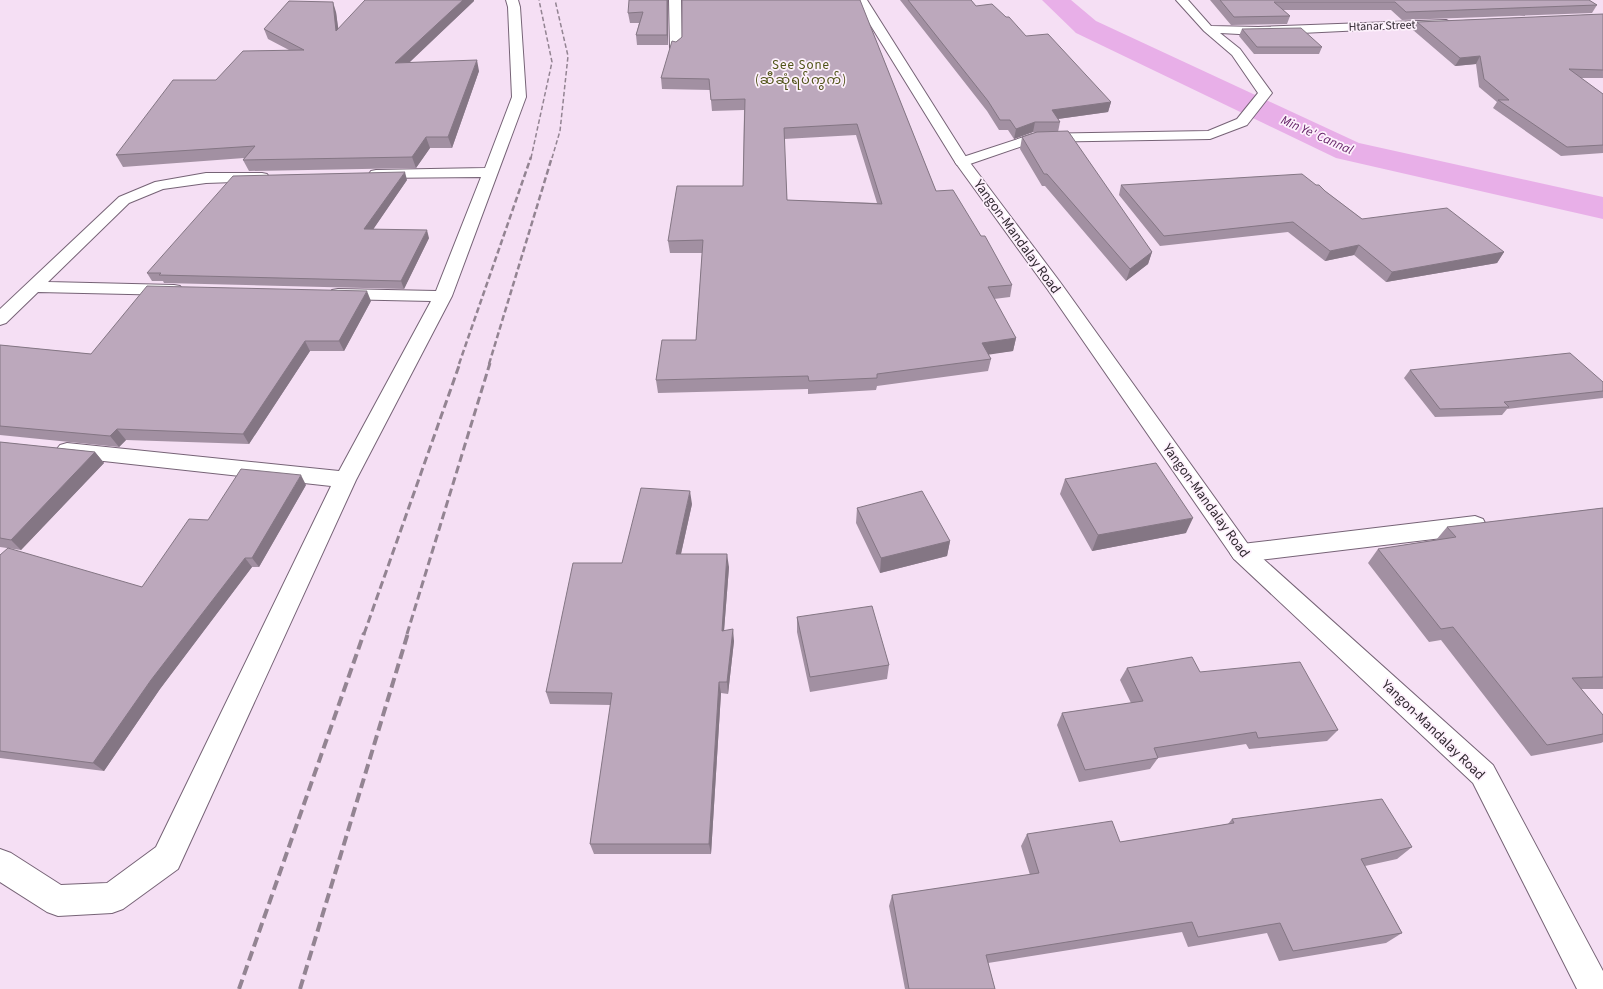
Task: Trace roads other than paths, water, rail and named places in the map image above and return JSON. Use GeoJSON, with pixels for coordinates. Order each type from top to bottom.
{"type":"FeatureCollection","features":[{"type":"Feature","properties":{"kind":"main road"},"geometry":{"type":"LineString","coordinates":[[0,864],[58,901],[112,898],[168,858],[345,480],[443,296],[519,97],[514,7],[512,0]]}},
{"type":"Feature","properties":{"kind":"main road"},"geometry":{"type":"LineString","coordinates":[[674,0],[676,48]]}},
{"type":"Feature","properties":{"kind":"main road","name":"Yangon-Mandalay Road"},"geometry":{"type":"LineString","coordinates":[[861,0],[962,162],[1054,286],[1242,553],[1483,774],[1595,989]]}},
{"type":"Feature","properties":{"kind":"main road"},"geometry":{"type":"LineString","coordinates":[[962,162],[1033,138],[1210,135],[1242,122],[1265,94],[1236,52],[1208,30],[1182,0]]}},
{"type":"Feature","properties":{"kind":"main road","name":"Htanar Street"},"geometry":{"type":"LineString","coordinates":[[1208,30],[1258,31],[1461,23]]}},
{"type":"Feature","properties":{"kind":"main road"},"geometry":{"type":"LineString","coordinates":[[364,175],[491,172]]}},
{"type":"Feature","properties":{"kind":"main road"},"geometry":{"type":"LineString","coordinates":[[0,319],[124,200],[160,185],[206,178],[277,177]]}},
{"type":"Feature","properties":{"kind":"main road"},"geometry":{"type":"LineString","coordinates":[[33,287],[190,290]]}},
{"type":"Feature","properties":{"kind":"main road"},"geometry":{"type":"LineString","coordinates":[[325,293],[443,296]]}},
{"type":"Feature","properties":{"kind":"main road"},"geometry":{"type":"LineString","coordinates":[[47,448],[345,480]]}},
{"type":"Feature","properties":{"kind":"main road"},"geometry":{"type":"LineString","coordinates":[[1242,553],[1493,522]]}},
{"type":"Feature","properties":{"kind":"waterway","name":"Min Ye' Cannal"},"geometry":{"type":"LineString","coordinates":[[1055,0],[1086,27],[1348,151],[1603,208]]}},
{"type":"Feature","properties":{"kind":"railway"},"geometry":{"type":"LineString","coordinates":[[531,158],[552,62],[539,0]]}},
{"type":"Feature","properties":{"kind":"railway"},"geometry":{"type":"LineString","coordinates":[[552,158],[560,131],[568,56],[555,0]]}},
{"type":"Feature","properties":{"kind":"railway"},"geometry":{"type":"LineString","coordinates":[[459,364],[531,157]]}},
{"type":"Feature","properties":{"kind":"railway"},"geometry":{"type":"LineString","coordinates":[[489,364],[552,157]]}},
{"type":"Feature","properties":{"kind":"railway"},"geometry":{"type":"LineString","coordinates":[[364,634],[460,363]]}},
{"type":"Feature","properties":{"kind":"railway"},"geometry":{"type":"LineString","coordinates":[[407,634],[490,363]]}},
{"type":"Feature","properties":{"kind":"railway"},"geometry":{"type":"LineString","coordinates":[[239,989],[364,633]]}},
{"type":"Feature","properties":{"kind":"railway"},"geometry":{"type":"LineString","coordinates":[[300,989],[408,633]]}},
{"type":"Feature","properties":{"kind":"district","name":"See Sone (ဆီဆုံရပ်ကွက်)"},"geometry":{"type":"Point","coordinates":[801,72]}}]}
